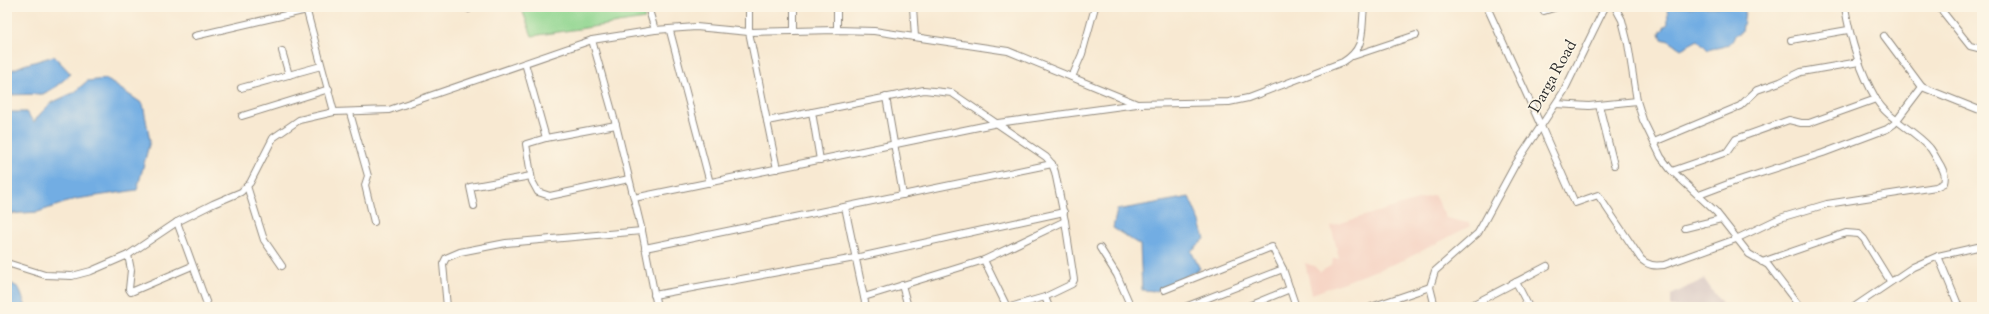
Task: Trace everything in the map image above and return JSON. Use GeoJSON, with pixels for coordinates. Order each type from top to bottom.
{"type":"FeatureCollection","features":[{"type":"Feature","properties":{"kind":"street"},"geometry":{"type":"LineString","coordinates":[[648,7],[655,30]]}},
{"type":"Feature","properties":{"kind":"street"},"geometry":{"type":"LineString","coordinates":[[749,7],[748,32],[777,169]]}},
{"type":"Feature","properties":{"kind":"street"},"geometry":{"type":"LineString","coordinates":[[794,7],[794,31]]}},
{"type":"Feature","properties":{"kind":"street"},"geometry":{"type":"LineString","coordinates":[[837,7],[837,30]]}},
{"type":"Feature","properties":{"kind":"street"},"geometry":{"type":"LineString","coordinates":[[913,7],[915,38]]}},
{"type":"Feature","properties":{"kind":"street"},"geometry":{"type":"LineString","coordinates":[[1072,77],[1082,54],[1095,7]]}},
{"type":"Feature","properties":{"kind":"street"},"geometry":{"type":"LineString","coordinates":[[1353,56],[1361,41],[1364,7]]}},
{"type":"Feature","properties":{"kind":"street"},"geometry":{"type":"LineString","coordinates":[[1435,307],[1430,287],[1435,271],[1478,233],[1515,165],[1541,126],[1487,7]]}},
{"type":"Feature","properties":{"kind":"street"},"geometry":{"type":"LineString","coordinates":[[1544,11],[1557,7]]}},
{"type":"Feature","properties":{"kind":"street"},"geometry":{"type":"LineString","coordinates":[[1595,7],[1604,8]]}},
{"type":"Feature","properties":{"kind":"street"},"geometry":{"type":"LineString","coordinates":[[1615,7],[1622,20],[1628,44],[1637,101],[1643,120],[1660,157],[1672,171],[1699,195],[1749,254],[1768,265],[1800,307]]}},
{"type":"Feature","properties":{"kind":"street"},"geometry":{"type":"LineString","coordinates":[[1736,239],[1780,218],[1827,204],[1936,187],[1944,183],[1946,178],[1943,170],[1930,147],[1885,111],[1876,99],[1859,62],[1848,30],[1845,7]]}},
{"type":"Feature","properties":{"kind":"street"},"geometry":{"type":"LineString","coordinates":[[1939,7],[1970,46],[1982,49]]}},
{"type":"Feature","properties":{"kind":"street"},"geometry":{"type":"LineString","coordinates":[[195,36],[306,8],[334,112]]}},
{"type":"Feature","properties":{"kind":"street","name":"Darga Road"},"geometry":{"type":"LineString","coordinates":[[1604,8],[1556,104],[1541,126],[1575,203],[1595,195],[1600,196],[1641,259],[1649,265],[1664,265],[1736,239]]}},
{"type":"Feature","properties":{"kind":"street"},"geometry":{"type":"LineString","coordinates":[[7,263],[45,275],[72,276],[91,271],[128,255],[177,222],[212,204],[242,192],[247,186],[273,138],[299,120],[334,112],[350,113],[389,110],[592,40],[655,30],[670,31],[696,27],[748,32],[837,30],[874,32],[1008,51],[1053,71],[1072,77],[1138,104]]}},
{"type":"Feature","properties":{"kind":"street"},"geometry":{"type":"LineString","coordinates":[[1791,40],[1848,30]]}},
{"type":"Feature","properties":{"kind":"street"},"geometry":{"type":"LineString","coordinates":[[670,31],[710,183]]}},
{"type":"Feature","properties":{"kind":"street"},"geometry":{"type":"LineString","coordinates":[[634,198],[998,123],[1138,104],[1229,102],[1248,98],[1343,62],[1353,56],[1416,35]]}},
{"type":"Feature","properties":{"kind":"street"},"geometry":{"type":"LineString","coordinates":[[1884,36],[1922,87],[1982,111]]}},
{"type":"Feature","properties":{"kind":"street"},"geometry":{"type":"LineString","coordinates":[[592,40],[616,125],[634,198],[657,307]]}},
{"type":"Feature","properties":{"kind":"street"},"geometry":{"type":"LineString","coordinates":[[282,51],[289,75]]}},
{"type":"Feature","properties":{"kind":"street"},"geometry":{"type":"LineString","coordinates":[[1654,142],[1740,106],[1757,90],[1780,82],[1801,72],[1859,62]]}},
{"type":"Feature","properties":{"kind":"street"},"geometry":{"type":"LineString","coordinates":[[525,63],[546,138]]}},
{"type":"Feature","properties":{"kind":"street"},"geometry":{"type":"LineString","coordinates":[[241,88],[321,66]]}},
{"type":"Feature","properties":{"kind":"street"},"geometry":{"type":"LineString","coordinates":[[1699,195],[1736,181],[1823,154],[1887,129],[1897,120],[1922,87]]}},
{"type":"Feature","properties":{"kind":"street"},"geometry":{"type":"LineString","coordinates":[[242,116],[329,89]]}},
{"type":"Feature","properties":{"kind":"street"},"geometry":{"type":"LineString","coordinates":[[767,121],[924,90],[952,93],[1046,157],[1052,164],[1064,212],[1074,280],[1072,284],[1045,297],[1008,307],[984,260]]}},
{"type":"Feature","properties":{"kind":"street"},"geometry":{"type":"LineString","coordinates":[[886,97],[903,195]]}},
{"type":"Feature","properties":{"kind":"street"},"geometry":{"type":"LineString","coordinates":[[1672,171],[1727,152],[1736,139],[1789,120],[1809,123],[1876,99]]}},
{"type":"Feature","properties":{"kind":"street"},"geometry":{"type":"LineString","coordinates":[[1556,104],[1599,105],[1637,101]]}},
{"type":"Feature","properties":{"kind":"street"},"geometry":{"type":"LineString","coordinates":[[1599,105],[1614,165]]}},
{"type":"Feature","properties":{"kind":"street"},"geometry":{"type":"LineString","coordinates":[[812,112],[820,160]]}},
{"type":"Feature","properties":{"kind":"street"},"geometry":{"type":"LineString","coordinates":[[350,113],[368,176],[365,185],[374,222]]}},
{"type":"Feature","properties":{"kind":"street"},"geometry":{"type":"LineString","coordinates":[[616,125],[546,138],[526,144],[531,176],[538,192],[550,196],[629,180]]}},
{"type":"Feature","properties":{"kind":"street"},"geometry":{"type":"LineString","coordinates":[[645,248],[1052,164]]}},
{"type":"Feature","properties":{"kind":"street"},"geometry":{"type":"LineString","coordinates":[[474,206],[470,187],[531,176]]}},
{"type":"Feature","properties":{"kind":"street"},"geometry":{"type":"LineString","coordinates":[[247,186],[264,240],[282,266]]}},
{"type":"Feature","properties":{"kind":"street"},"geometry":{"type":"LineString","coordinates":[[845,207],[866,307]]}},
{"type":"Feature","properties":{"kind":"street"},"geometry":{"type":"LineString","coordinates":[[654,295],[855,258],[1064,212]]}},
{"type":"Feature","properties":{"kind":"street"},"geometry":{"type":"LineString","coordinates":[[1685,228],[1721,220]]}},
{"type":"Feature","properties":{"kind":"street"},"geometry":{"type":"LineString","coordinates":[[864,297],[984,260],[1065,221]]}},
{"type":"Feature","properties":{"kind":"street"},"geometry":{"type":"LineString","coordinates":[[177,222],[208,307]]}},
{"type":"Feature","properties":{"kind":"street"},"geometry":{"type":"LineString","coordinates":[[447,307],[443,264],[446,258],[460,252],[506,243],[642,231]]}},
{"type":"Feature","properties":{"kind":"street"},"geometry":{"type":"LineString","coordinates":[[1762,262],[1831,237],[1852,233],[1859,234],[1864,238],[1890,281]]}},
{"type":"Feature","properties":{"kind":"street"},"geometry":{"type":"LineString","coordinates":[[1854,307],[1890,281],[1913,267],[1938,256],[1982,246]]}},
{"type":"Feature","properties":{"kind":"street"},"geometry":{"type":"LineString","coordinates":[[1164,290],[1272,247],[1283,269],[1296,307]]}},
{"type":"Feature","properties":{"kind":"street"},"geometry":{"type":"LineString","coordinates":[[1100,248],[1117,276],[1131,307]]}},
{"type":"Feature","properties":{"kind":"street"},"geometry":{"type":"LineString","coordinates":[[128,255],[131,270],[130,292],[192,266]]}},
{"type":"Feature","properties":{"kind":"street"},"geometry":{"type":"LineString","coordinates":[[1938,256],[1959,307]]}},
{"type":"Feature","properties":{"kind":"street"},"geometry":{"type":"LineString","coordinates":[[1468,307],[1547,266]]}},
{"type":"Feature","properties":{"kind":"street"},"geometry":{"type":"LineString","coordinates":[[1186,307],[1283,269]]}},
{"type":"Feature","properties":{"kind":"street"},"geometry":{"type":"LineString","coordinates":[[1516,282],[1529,307]]}},
{"type":"Feature","properties":{"kind":"street"},"geometry":{"type":"LineString","coordinates":[[902,285],[908,307]]}},
{"type":"Feature","properties":{"kind":"street"},"geometry":{"type":"LineString","coordinates":[[1371,307],[1430,287]]}},
{"type":"Feature","properties":{"kind":"street"},"geometry":{"type":"LineString","coordinates":[[1246,307],[1290,289]]}},
{"type":"Feature","properties":{"kind":"street"},"geometry":{"type":"LineString","coordinates":[[1045,297],[1049,307]]}},
{"type":"Feature","properties":{"kind":"shaded area"},"geometry":{"type":"Polygon","coordinates":[[[1434,195],[1446,218],[1469,223],[1470,226],[1404,260],[1312,294],[1305,263],[1314,266],[1320,272],[1332,265],[1333,259],[1339,258],[1331,226],[1434,195]]]}},
{"type":"Feature","properties":{"kind":"shaded area"},"geometry":{"type":"Polygon","coordinates":[[[1704,279],[1724,307],[1671,307],[1671,295],[1704,279]]]}},
{"type":"Feature","properties":{"kind":"green space"},"geometry":{"type":"Polygon","coordinates":[[[521,7],[641,7],[645,19],[532,36],[521,7]]]}},
{"type":"Feature","properties":{"kind":"water"},"geometry":{"type":"Polygon","coordinates":[[[1667,7],[1746,7],[1742,32],[1735,35],[1731,43],[1728,45],[1708,50],[1698,40],[1681,49],[1669,41],[1662,39],[1660,33],[1668,23],[1667,7]]]}},
{"type":"Feature","properties":{"kind":"water"},"geometry":{"type":"Polygon","coordinates":[[[54,56],[71,74],[54,88],[43,94],[7,95],[7,72],[54,56]]]}},
{"type":"Feature","properties":{"kind":"water"},"geometry":{"type":"Polygon","coordinates":[[[106,79],[143,104],[150,141],[137,190],[76,199],[38,212],[7,214],[7,112],[26,112],[34,122],[51,103],[75,92],[87,81],[106,79]]]}},
{"type":"Feature","properties":{"kind":"water"},"geometry":{"type":"Polygon","coordinates":[[[1189,197],[1200,222],[1205,239],[1191,251],[1200,269],[1156,291],[1142,290],[1140,245],[1113,228],[1117,210],[1189,197]]]}},
{"type":"Feature","properties":{"kind":"water"},"geometry":{"type":"Polygon","coordinates":[[[7,281],[19,288],[26,307],[7,307],[7,281]]]}}]}
